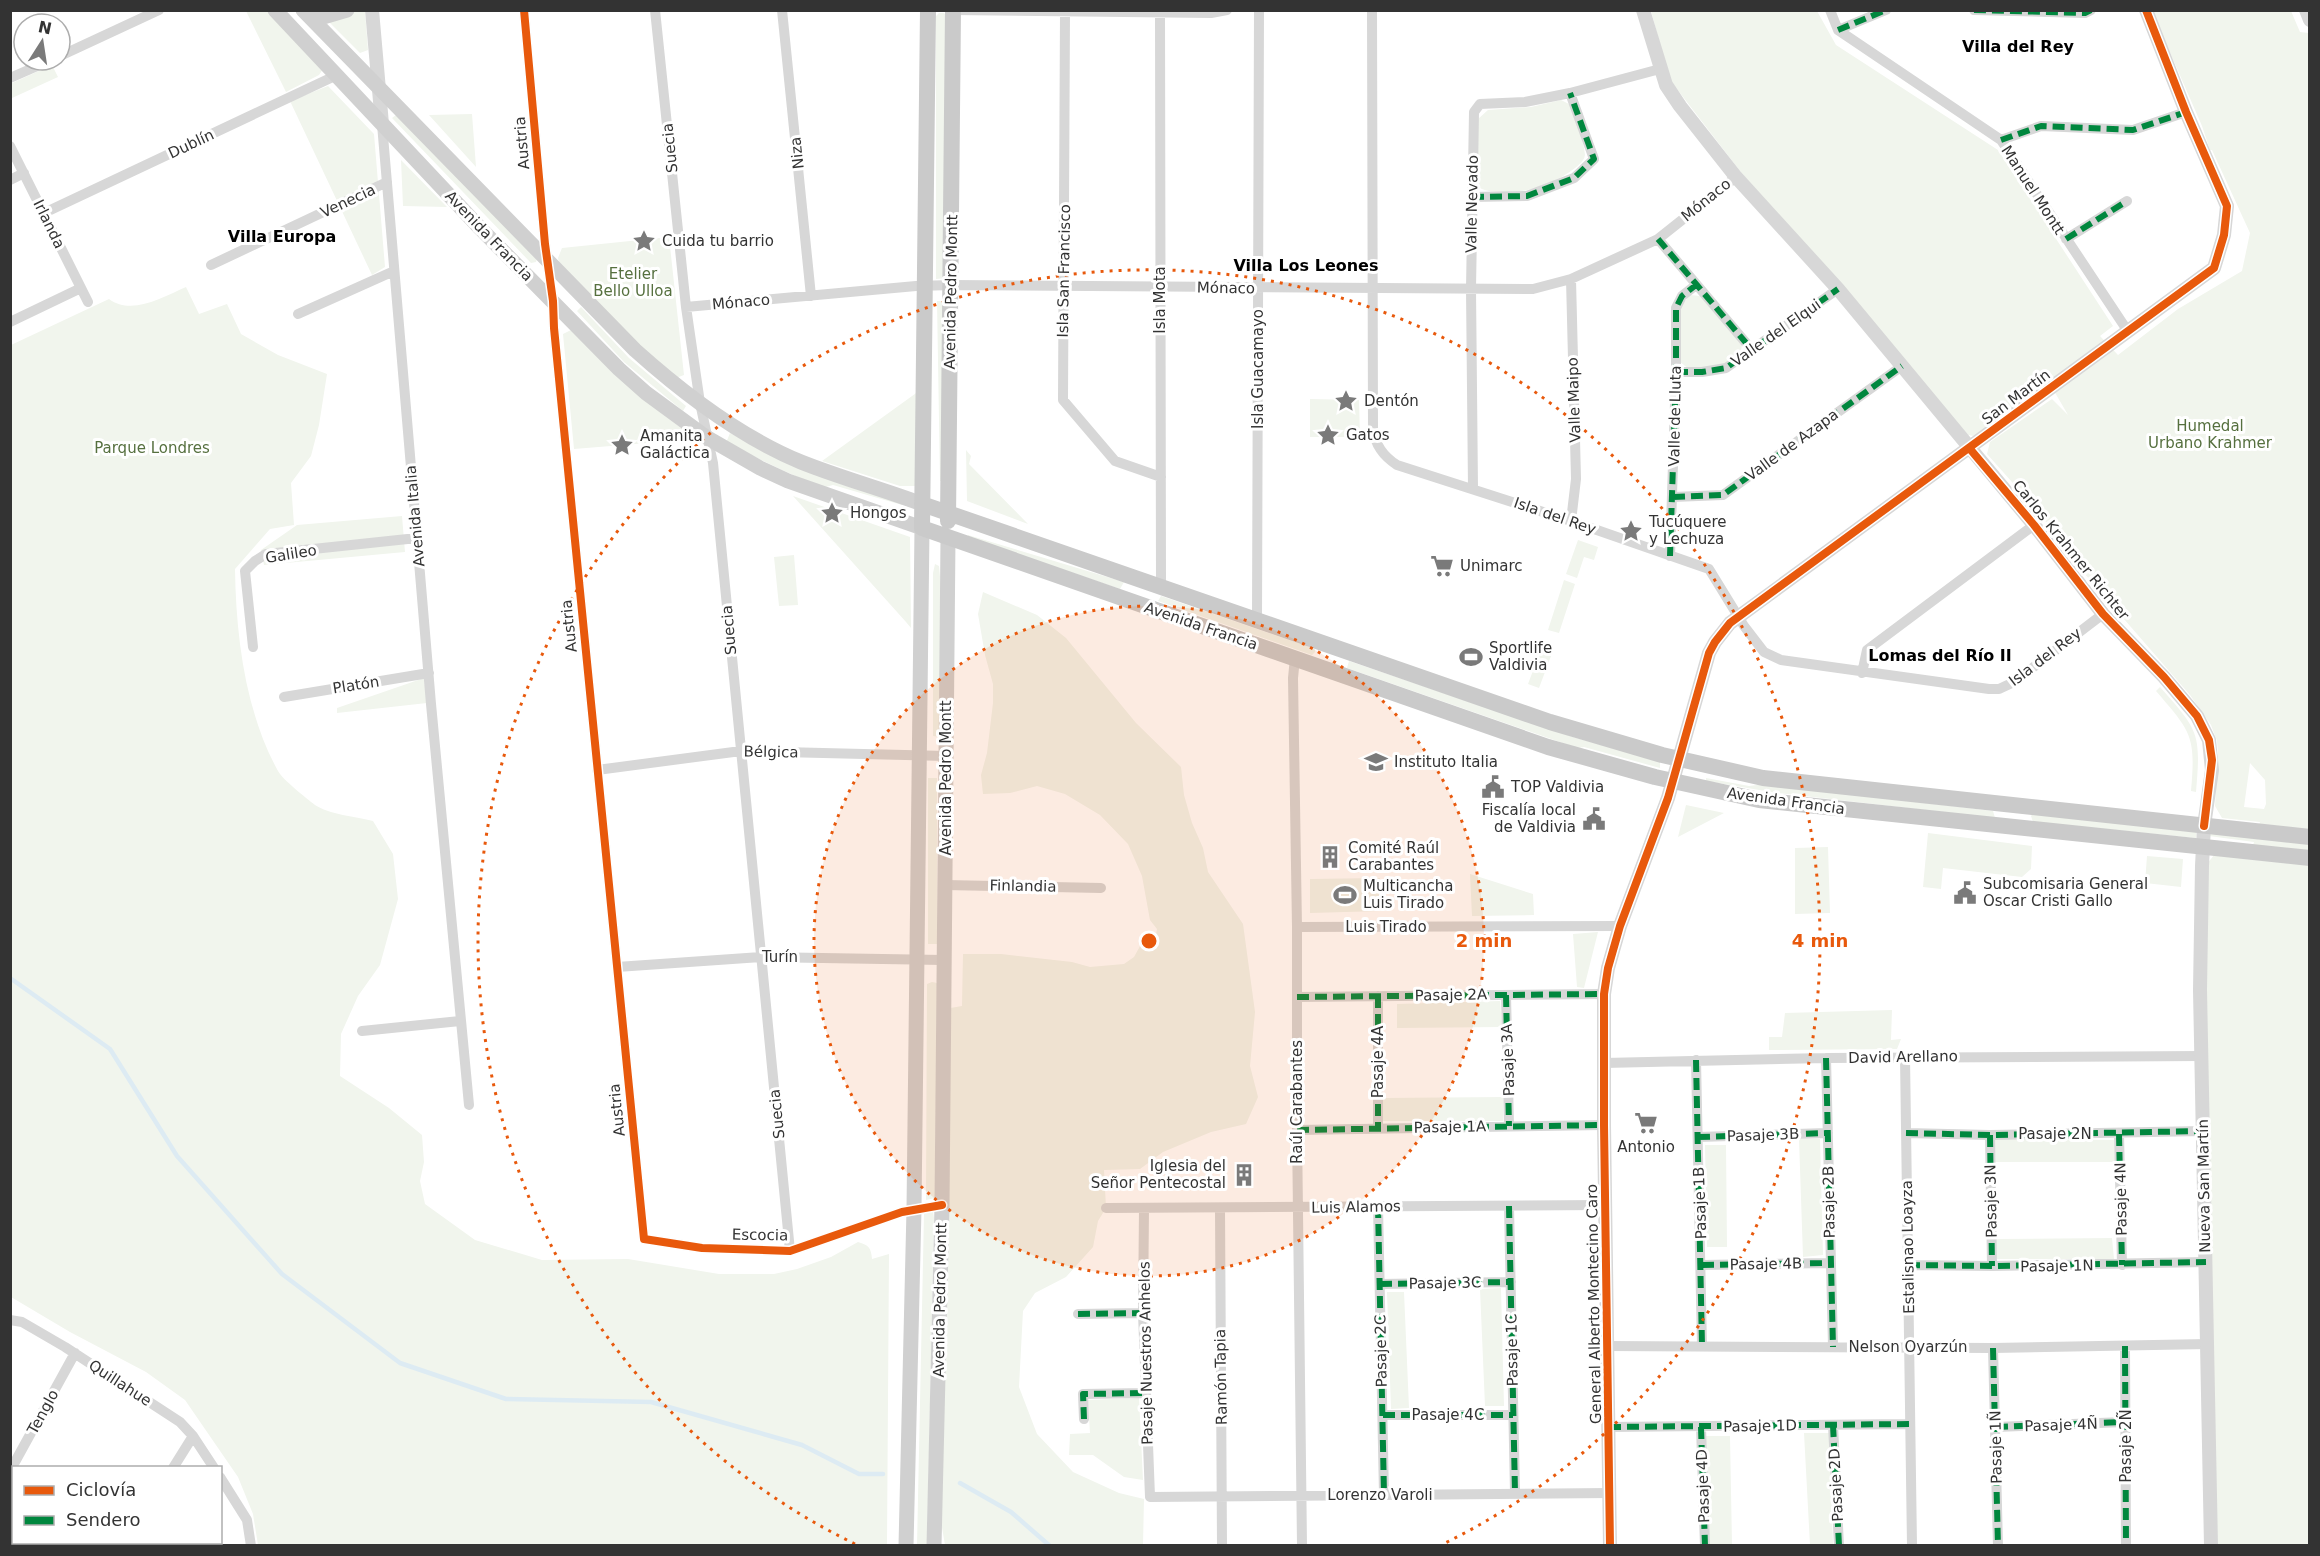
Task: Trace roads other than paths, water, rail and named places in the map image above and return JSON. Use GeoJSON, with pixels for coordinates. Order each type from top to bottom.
{"type":"FeatureCollection","features":[{"type":"Feature","properties":{"kind":"main road","name":"Avenida Francia"},"geometry":{"type":"LineString","coordinates":[[275,10],[480,228],[619,369],[668,410],[706,437],[788,482],[1548,747],[1673,782],[1759,800],[2310,858]]}},
{"type":"Feature","properties":{"kind":"main road"},"geometry":{"type":"LineString","coordinates":[[308,15],[347,10]]}},
{"type":"Feature","properties":{"kind":"main road","name":"Avenida Pedro Montt"},"geometry":{"type":"LineString","coordinates":[[906,1545],[914,1209],[928,10]]}},
{"type":"Feature","properties":{"kind":"main road","name":"Avenida Pedro Montt"},"geometry":{"type":"LineString","coordinates":[[934,1545],[942,1205],[953,11]]}},
{"type":"Feature","properties":{"kind":"main road","name":"Avenida Francia"},"geometry":{"type":"LineString","coordinates":[[308,15],[635,350],[700,403],[757,439],[800,462],[1550,722],[1680,760],[1762,778],[2310,837]]}},
{"type":"Feature","properties":{"kind":"main road"},"geometry":{"type":"LineString","coordinates":[[1139,604],[1153,584]]}},
{"type":"Feature","properties":{"kind":"main road"},"geometry":{"type":"LineString","coordinates":[[1324,669],[1330,645]]}},
{"type":"Feature","properties":{"kind":"main road"},"geometry":{"type":"LineString","coordinates":[[2014,805],[2014,826]]}},
{"type":"Feature","properties":{"kind":"street"},"geometry":{"type":"LineString","coordinates":[[72,50],[159,10]]}},
{"type":"Feature","properties":{"kind":"street","name":"Avenida Italia"},"geometry":{"type":"LineString","coordinates":[[372,10],[469,1105]]}},
{"type":"Feature","properties":{"kind":"street","name":"Austria"},"geometry":{"type":"LineString","coordinates":[[525,10],[644,1239]]}},
{"type":"Feature","properties":{"kind":"street","name":"Suecia"},"geometry":{"type":"LineString","coordinates":[[655,10],[686,306],[700,403],[713,463],[790,1251]]}},
{"type":"Feature","properties":{"kind":"street","name":"Niza"},"geometry":{"type":"LineString","coordinates":[[783,10],[811,296]]}},
{"type":"Feature","properties":{"kind":"street"},"geometry":{"type":"LineString","coordinates":[[953,11],[1211,13],[1227,10]]}},
{"type":"Feature","properties":{"kind":"street","name":"Isla Guacamayo"},"geometry":{"type":"LineString","coordinates":[[1257,620],[1259,10]]}},
{"type":"Feature","properties":{"kind":"street","name":"Isla del Rey"},"geometry":{"type":"LineString","coordinates":[[1372,10],[1373,429],[1379,449],[1397,465],[1571,521],[1709,569],[1764,652],[1781,660],[1862,673],[1989,689],[1999,688],[2020,678],[2103,614]]}},
{"type":"Feature","properties":{"kind":"street","name":"Carlos Krahmer Richter"},"geometry":{"type":"LineString","coordinates":[[1643,10],[1660,69],[1671,92],[1736,177],[1838,289],[2034,525],[2103,614],[2164,677],[2197,716],[2204,728],[2212,760],[2204,826]]}},
{"type":"Feature","properties":{"kind":"street"},"geometry":{"type":"LineString","coordinates":[[1830,10],[1838,30],[1886,10]]}},
{"type":"Feature","properties":{"kind":"street"},"geometry":{"type":"LineString","coordinates":[[1974,10],[2085,13],[2091,10]]}},
{"type":"Feature","properties":{"kind":"street","name":"San Martín"},"geometry":{"type":"LineString","coordinates":[[1620,926],[1673,782],[1709,653],[1722,632],[1739,617],[2214,268],[2224,235],[2227,206],[2186,112],[2146,10]]}},
{"type":"Feature","properties":{"kind":"street"},"geometry":{"type":"LineString","coordinates":[[2306,10],[2310,20]]}},
{"type":"Feature","properties":{"kind":"street","name":"Isla San Francisco"},"geometry":{"type":"LineString","coordinates":[[1065,13],[1063,400],[1115,461],[1161,477]]}},
{"type":"Feature","properties":{"kind":"street","name":"Isla Mota"},"geometry":{"type":"LineString","coordinates":[[1153,584],[1161,477],[1160,13]]}},
{"type":"Feature","properties":{"kind":"street","name":"Manuel Montt"},"geometry":{"type":"LineString","coordinates":[[1838,30],[2001,140],[2127,330]]}},
{"type":"Feature","properties":{"kind":"street","name":"Valle Nevado"},"geometry":{"type":"LineString","coordinates":[[1473,489],[1471,289],[1474,112],[1480,104],[1525,102],[1570,93],[1660,69]]}},
{"type":"Feature","properties":{"kind":"street","name":"Dublín"},"geometry":{"type":"LineString","coordinates":[[44,213],[337,75]]}},
{"type":"Feature","properties":{"kind":"street"},"geometry":{"type":"LineString","coordinates":[[1472,197],[1527,196],[1574,178],[1594,159],[1570,93]]}},
{"type":"Feature","properties":{"kind":"street"},"geometry":{"type":"LineString","coordinates":[[2001,140],[2041,126],[2133,130],[2186,112]]}},
{"type":"Feature","properties":{"kind":"street","name":"Irlanda"},"geometry":{"type":"LineString","coordinates":[[10,146],[88,302]]}},
{"type":"Feature","properties":{"kind":"street"},"geometry":{"type":"LineString","coordinates":[[10,180],[24,173]]}},
{"type":"Feature","properties":{"kind":"street","name":"Mónaco"},"geometry":{"type":"LineString","coordinates":[[686,306],[952,285],[1533,290],[1571,279],[1658,239],[1736,177]]}},
{"type":"Feature","properties":{"kind":"street","name":"Venecia"},"geometry":{"type":"LineString","coordinates":[[211,265],[387,182]]}},
{"type":"Feature","properties":{"kind":"street"},"geometry":{"type":"LineString","coordinates":[[2066,239],[2127,201]]}},
{"type":"Feature","properties":{"kind":"street"},"geometry":{"type":"LineString","coordinates":[[1658,239],[1752,350]]}},
{"type":"Feature","properties":{"kind":"street"},"geometry":{"type":"LineString","coordinates":[[298,314],[394,270]]}},
{"type":"Feature","properties":{"kind":"street","name":"Valle Maipo"},"geometry":{"type":"LineString","coordinates":[[1571,279],[1576,479],[1571,521]]}},
{"type":"Feature","properties":{"kind":"street","name":"Valle de Lluta"},"geometry":{"type":"LineString","coordinates":[[1670,556],[1676,308],[1682,296],[1696,285]]}},
{"type":"Feature","properties":{"kind":"street"},"geometry":{"type":"LineString","coordinates":[[10,322],[81,288]]}},
{"type":"Feature","properties":{"kind":"street","name":"Valle del Elqui"},"geometry":{"type":"LineString","coordinates":[[1676,372],[1702,372],[1726,368],[1838,289]]}},
{"type":"Feature","properties":{"kind":"street","name":"Valle de Azapa"},"geometry":{"type":"LineString","coordinates":[[1673,497],[1723,495],[1902,366]]}},
{"type":"Feature","properties":{"kind":"street"},"geometry":{"type":"LineString","coordinates":[[1862,673],[1867,650],[2034,525]]}},
{"type":"Feature","properties":{"kind":"street","name":"Galileo"},"geometry":{"type":"LineString","coordinates":[[253,647],[245,571],[255,561],[266,554],[417,538]]}},
{"type":"Feature","properties":{"kind":"street","name":"Raúl Carabantes"},"geometry":{"type":"LineString","coordinates":[[1295,658],[1293,678],[1297,927],[1296,1130],[1302,1545]]}},
{"type":"Feature","properties":{"kind":"street","name":"Platón"},"geometry":{"type":"LineString","coordinates":[[284,697],[429,673]]}},
{"type":"Feature","properties":{"kind":"street","name":"Bélgica"},"geometry":{"type":"LineString","coordinates":[[597,770],[741,751],[946,756]]}},
{"type":"Feature","properties":{"kind":"street","name":"Nueva San Martín"},"geometry":{"type":"LineString","coordinates":[[2204,826],[2201,967],[2211,1545]]}},
{"type":"Feature","properties":{"kind":"street","name":"Finlandia"},"geometry":{"type":"LineString","coordinates":[[945,885],[1101,888]]}},
{"type":"Feature","properties":{"kind":"street","name":"Luis Tirado"},"geometry":{"type":"LineString","coordinates":[[1297,927],[1620,926]]}},
{"type":"Feature","properties":{"kind":"street","name":"General Alberto Montecino Caro"},"geometry":{"type":"LineString","coordinates":[[1610,1545],[1604,994],[1608,968],[1620,926]]}},
{"type":"Feature","properties":{"kind":"street","name":"Turín"},"geometry":{"type":"LineString","coordinates":[[617,967],[762,957],[943,960]]}},
{"type":"Feature","properties":{"kind":"street","name":"Pasaje 2A"},"geometry":{"type":"LineString","coordinates":[[1297,997],[1604,994]]}},
{"type":"Feature","properties":{"kind":"street","name":"Pasaje 3A"},"geometry":{"type":"LineString","coordinates":[[1506,995],[1509,1126]]}},
{"type":"Feature","properties":{"kind":"street","name":"Pasaje 4A"},"geometry":{"type":"LineString","coordinates":[[1378,996],[1378,1129]]}},
{"type":"Feature","properties":{"kind":"street"},"geometry":{"type":"LineString","coordinates":[[362,1031],[460,1021]]}},
{"type":"Feature","properties":{"kind":"street","name":"David Arellano"},"geometry":{"type":"LineString","coordinates":[[1604,1063],[1826,1058],[2202,1056]]}},
{"type":"Feature","properties":{"kind":"street","name":"Pasaje 2B"},"geometry":{"type":"LineString","coordinates":[[1826,1058],[1833,1347]]}},
{"type":"Feature","properties":{"kind":"street","name":"Estalisnao Loayza"},"geometry":{"type":"LineString","coordinates":[[1905,1058],[1912,1545]]}},
{"type":"Feature","properties":{"kind":"street","name":"Pasaje 1B"},"geometry":{"type":"LineString","coordinates":[[1696,1060],[1702,1346]]}},
{"type":"Feature","properties":{"kind":"street","name":"Pasaje 1A"},"geometry":{"type":"LineString","coordinates":[[1296,1130],[1604,1125]]}},
{"type":"Feature","properties":{"kind":"street","name":"Pasaje 2N"},"geometry":{"type":"LineString","coordinates":[[1906,1133],[1990,1135],[2204,1131]]}},
{"type":"Feature","properties":{"kind":"street","name":"Pasaje 3B"},"geometry":{"type":"LineString","coordinates":[[1698,1137],[1828,1133]]}},
{"type":"Feature","properties":{"kind":"street","name":"Pasaje 4N"},"geometry":{"type":"LineString","coordinates":[[2119,1134],[2122,1265]]}},
{"type":"Feature","properties":{"kind":"street","name":"Pasaje 3N"},"geometry":{"type":"LineString","coordinates":[[1990,1135],[1992,1266]]}},
{"type":"Feature","properties":{"kind":"street","name":"Escocia"},"geometry":{"type":"LineString","coordinates":[[644,1239],[702,1248],[790,1251],[914,1209],[942,1205]]}},
{"type":"Feature","properties":{"kind":"street","name":"Luis Alamos"},"geometry":{"type":"LineString","coordinates":[[1106,1208],[1605,1205]]}},
{"type":"Feature","properties":{"kind":"street","name":"Pasaje 2C"},"geometry":{"type":"LineString","coordinates":[[1378,1206],[1384,1495]]}},
{"type":"Feature","properties":{"kind":"street","name":"Pasaje 1C"},"geometry":{"type":"LineString","coordinates":[[1509,1206],[1515,1493]]}},
{"type":"Feature","properties":{"kind":"street","name":"Pasaje Nuestros Anhelos"},"geometry":{"type":"LineString","coordinates":[[1144,1209],[1143,1313],[1150,1497]]}},
{"type":"Feature","properties":{"kind":"street","name":"Ramón Tapia"},"geometry":{"type":"LineString","coordinates":[[1220,1209],[1222,1545]]}},
{"type":"Feature","properties":{"kind":"street","name":"Pasaje 1N"},"geometry":{"type":"LineString","coordinates":[[1908,1265],[2122,1265],[2206,1262]]}},
{"type":"Feature","properties":{"kind":"street","name":"Pasaje 4B"},"geometry":{"type":"LineString","coordinates":[[1702,1265],[1830,1263]]}},
{"type":"Feature","properties":{"kind":"street","name":"Pasaje 3C"},"geometry":{"type":"LineString","coordinates":[[1380,1284],[1511,1282]]}},
{"type":"Feature","properties":{"kind":"street"},"geometry":{"type":"LineString","coordinates":[[1078,1314],[1143,1313]]}},
{"type":"Feature","properties":{"kind":"street","name":"Quillahue"},"geometry":{"type":"LineString","coordinates":[[10,1320],[22,1322],[75,1353],[180,1422],[193,1436],[213,1466]]}},
{"type":"Feature","properties":{"kind":"street","name":"Nelson Oyarzún"},"geometry":{"type":"LineString","coordinates":[[1608,1346],[1994,1348],[2208,1344]]}},
{"type":"Feature","properties":{"kind":"street","name":"Pasaje 2Ñ"},"geometry":{"type":"LineString","coordinates":[[2126,1346],[2126,1545]]}},
{"type":"Feature","properties":{"kind":"street","name":"Pasaje 1Ñ"},"geometry":{"type":"LineString","coordinates":[[1994,1348],[1998,1545]]}},
{"type":"Feature","properties":{"kind":"street","name":"Tenglo"},"geometry":{"type":"LineString","coordinates":[[17,1466],[75,1353]]}},
{"type":"Feature","properties":{"kind":"street"},"geometry":{"type":"LineString","coordinates":[[1084,1419],[1083,1394],[1145,1393]]}},
{"type":"Feature","properties":{"kind":"street","name":"Pasaje 4C"},"geometry":{"type":"LineString","coordinates":[[1383,1415],[1513,1415]]}},
{"type":"Feature","properties":{"kind":"street","name":"Pasaje 4Ñ"},"geometry":{"type":"LineString","coordinates":[[1996,1427],[2125,1422]]}},
{"type":"Feature","properties":{"kind":"street","name":"Pasaje 1D"},"geometry":{"type":"LineString","coordinates":[[1609,1427],[1910,1424]]}},
{"type":"Feature","properties":{"kind":"street","name":"Pasaje 2D"},"geometry":{"type":"LineString","coordinates":[[1833,1425],[1839,1545]]}},
{"type":"Feature","properties":{"kind":"street","name":"Pasaje 4D"},"geometry":{"type":"LineString","coordinates":[[1701,1427],[1705,1545]]}},
{"type":"Feature","properties":{"kind":"street"},"geometry":{"type":"LineString","coordinates":[[174,1466],[193,1436]]}},
{"type":"Feature","properties":{"kind":"street"},"geometry":{"type":"LineString","coordinates":[[222,1480],[247,1520],[251,1545]]}},
{"type":"Feature","properties":{"kind":"street","name":"Lorenzo Varoli"},"geometry":{"type":"LineString","coordinates":[[1150,1497],[1610,1493]]}},
{"type":"Feature","properties":{"kind":"waterway"},"geometry":{"type":"LineString","coordinates":[[10,978],[110,1049],[177,1156],[282,1274],[400,1363],[506,1399],[651,1402],[802,1445],[859,1474],[883,1474]]}},
{"type":"Feature","properties":{"kind":"waterway"},"geometry":{"type":"LineString","coordinates":[[960,1483],[1011,1512],[1050,1546]]}},
{"type":"Feature","properties":{"kind":"place","name":"Cuida tu barrio"},"geometry":{"type":"Point","coordinates":[644,241]}},
{"type":"Feature","properties":{"kind":"place","name":"Dentón"},"geometry":{"type":"Point","coordinates":[1346,401]}},
{"type":"Feature","properties":{"kind":"place","name":"Gatos"},"geometry":{"type":"Point","coordinates":[1328,435]}},
{"type":"Feature","properties":{"kind":"place","name":"Amanita Galáctica"},"geometry":{"type":"Point","coordinates":[622,445]}},
{"type":"Feature","properties":{"kind":"place","name":"Hongos"},"geometry":{"type":"Point","coordinates":[832,513]}},
{"type":"Feature","properties":{"kind":"place","name":"Tucúquere y Lechuza"},"geometry":{"type":"Point","coordinates":[1631,531]}},
{"type":"Feature","properties":{"kind":"place","name":"Unimarc"},"geometry":{"type":"Point","coordinates":[1442,566]}},
{"type":"Feature","properties":{"kind":"place","name":"Sportlife Valdivia"},"geometry":{"type":"Point","coordinates":[1471,657]}},
{"type":"Feature","properties":{"kind":"place","name":"Instituto Italia"},"geometry":{"type":"Point","coordinates":[1376,762]}},
{"type":"Feature","properties":{"kind":"place","name":"TOP Valdivia"},"geometry":{"type":"Point","coordinates":[1493,787]}},
{"type":"Feature","properties":{"kind":"place","name":"Fiscalía local de Valdivia"},"geometry":{"type":"Point","coordinates":[1594,819]}},
{"type":"Feature","properties":{"kind":"place","name":"Comité Raúl Carabantes"},"geometry":{"type":"Point","coordinates":[1330,857]}},
{"type":"Feature","properties":{"kind":"place","name":"Subcomisaria General Oscar Cristi Gallo"},"geometry":{"type":"Point","coordinates":[1965,893]}},
{"type":"Feature","properties":{"kind":"place","name":"Multicancha Luis Tirado"},"geometry":{"type":"Point","coordinates":[1345,895]}},
{"type":"Feature","properties":{"kind":"place","name":"Antonio"},"geometry":{"type":"Point","coordinates":[1646,1123]}},
{"type":"Feature","properties":{"kind":"place","name":"Iglesia del Señor Pentecostal"},"geometry":{"type":"Point","coordinates":[1244,1175]}},
{"type":"Feature","properties":{"kind":"district","name":"Villa del Rey"},"geometry":{"type":"Point","coordinates":[2018,46]}},
{"type":"Feature","properties":{"kind":"district","name":"Villa Europa"},"geometry":{"type":"Point","coordinates":[282,236]}},
{"type":"Feature","properties":{"kind":"district","name":"Villa Los Leones"},"geometry":{"type":"Point","coordinates":[1306,265]}},
{"type":"Feature","properties":{"kind":"district","name":"Lomas del Río II"},"geometry":{"type":"Point","coordinates":[1940,655]}},
{"type":"Feature","properties":{"kind":"park label","name":"Etelier Bello Ulloa"},"geometry":{"type":"Point","coordinates":[633,282]}},
{"type":"Feature","properties":{"kind":"park label","name":"Humedal Urbano Krahmer"},"geometry":{"type":"Point","coordinates":[2210,434]}},
{"type":"Feature","properties":{"kind":"park label","name":"Parque Londres"},"geometry":{"type":"Point","coordinates":[152,448]}}]}
